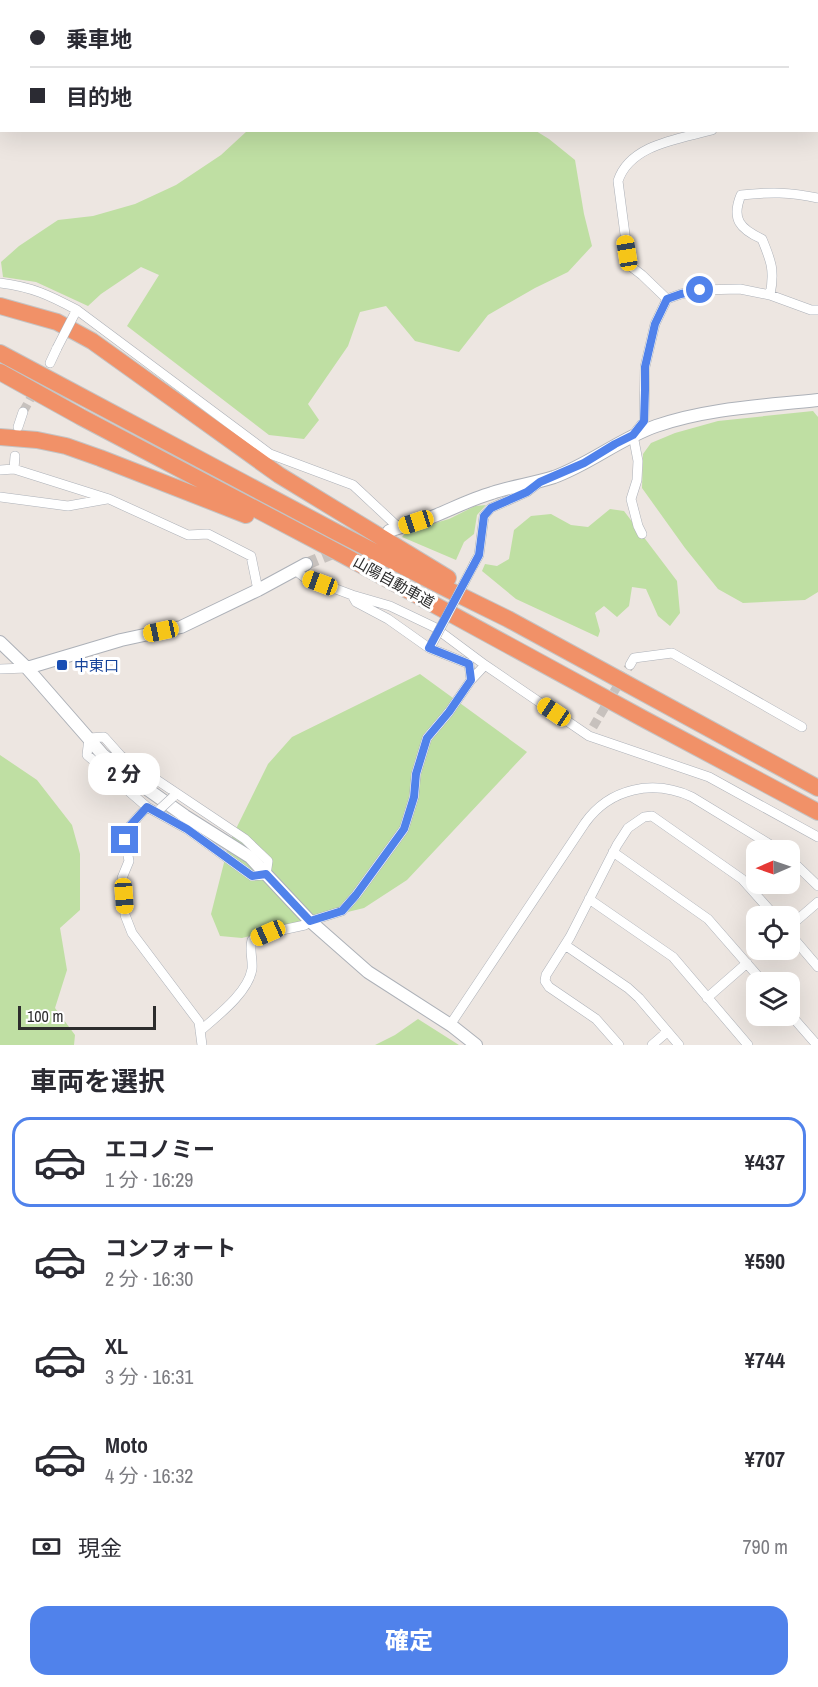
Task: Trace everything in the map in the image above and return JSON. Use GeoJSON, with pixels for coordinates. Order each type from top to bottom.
{"type":"FeatureCollection","features":[{"type":"Feature","properties":{"kind":"highway"},"geometry":{"type":"LineString","coordinates":[[0,306],[57,322],[92,341],[279,475],[473,594],[508,619]]}},
{"type":"Feature","properties":{"kind":"highway","name":"山陽自動車道"},"geometry":{"type":"LineString","coordinates":[[0,353],[336,532],[508,619],[818,788]]}},
{"type":"Feature","properties":{"kind":"highway","name":"山陽自動車道"},"geometry":{"type":"LineString","coordinates":[[0,372],[818,812]]}},
{"type":"Feature","properties":{"kind":"highway"},"geometry":{"type":"LineString","coordinates":[[0,437],[37,440],[66,446],[234,509],[377,580],[642,718]]}},
{"type":"Feature","properties":{"kind":"street"},"geometry":{"type":"LineString","coordinates":[[667,299],[629,265],[618,181],[628,163],[639,154],[663,144],[705,132]]}},
{"type":"Feature","properties":{"kind":"street"},"geometry":{"type":"LineString","coordinates":[[770,295],[773,279],[771,262],[762,238],[746,232],[737,218],[737,206],[741,195],[792,193],[818,198]]}},
{"type":"Feature","properties":{"kind":"street"},"geometry":{"type":"LineString","coordinates":[[0,283],[45,293],[270,454],[353,485],[394,529],[495,492],[540,482],[584,463],[615,444],[655,426],[686,417],[746,407],[818,400]]}},
{"type":"Feature","properties":{"kind":"street"},"geometry":{"type":"LineString","coordinates":[[642,534],[631,499],[637,480],[638,461],[633,435],[644,421],[645,367],[655,324],[667,299],[700,290],[740,289],[770,295],[811,310],[818,310]]}},
{"type":"Feature","properties":{"kind":"street"},"geometry":{"type":"LineString","coordinates":[[50,363],[75,313]]}},
{"type":"Feature","properties":{"kind":"street"},"geometry":{"type":"LineString","coordinates":[[18,428],[23,412]]}},
{"type":"Feature","properties":{"kind":"street"},"geometry":{"type":"LineString","coordinates":[[14,469],[15,456]]}},
{"type":"Feature","properties":{"kind":"street"},"geometry":{"type":"LineString","coordinates":[[0,470],[14,469],[109,499],[188,535],[208,534],[250,556],[258,590]]}},
{"type":"Feature","properties":{"kind":"street"},"geometry":{"type":"LineString","coordinates":[[430,646],[479,555],[484,516],[491,508],[527,492],[540,482]]}},
{"type":"Feature","properties":{"kind":"street"},"geometry":{"type":"LineString","coordinates":[[0,497],[68,506],[109,499]]}},
{"type":"Feature","properties":{"kind":"street"},"geometry":{"type":"LineString","coordinates":[[0,669],[27,668],[121,640],[181,627],[301,567],[304,577],[390,606],[434,627],[486,665],[591,731],[709,777],[818,837]]}},
{"type":"Feature","properties":{"kind":"street"},"geometry":{"type":"LineString","coordinates":[[352,595],[356,602],[430,646],[469,664],[471,680]]}},
{"type":"Feature","properties":{"kind":"street"},"geometry":{"type":"LineString","coordinates":[[0,642],[27,668],[103,754],[133,779],[185,816],[249,857],[310,921],[368,972],[450,1025],[476,1045]]}},
{"type":"Feature","properties":{"kind":"street"},"geometry":{"type":"LineString","coordinates":[[630,665],[634,658],[672,653],[801,727]]}},
{"type":"Feature","properties":{"kind":"street"},"geometry":{"type":"LineString","coordinates":[[200,1031],[233,1002],[245,984],[252,969],[250,948],[252,940],[268,933],[305,925],[310,921],[342,911],[356,895],[404,829],[414,797],[416,774],[427,738],[449,712],[471,680],[486,665]]}},
{"type":"Feature","properties":{"kind":"street"},"geometry":{"type":"LineString","coordinates":[[89,738],[104,737],[121,756],[175,795],[245,838],[268,861],[266,874]]}},
{"type":"Feature","properties":{"kind":"street"},"geometry":{"type":"LineString","coordinates":[[89,738],[87,755],[147,807],[187,829],[252,876],[266,874]]}},
{"type":"Feature","properties":{"kind":"street"},"geometry":{"type":"LineString","coordinates":[[450,1025],[585,823],[598,807],[609,799],[632,790],[645,788],[662,788],[682,792],[762,840]]}},
{"type":"Feature","properties":{"kind":"street"},"geometry":{"type":"LineString","coordinates":[[158,811],[175,795]]}},
{"type":"Feature","properties":{"kind":"street"},"geometry":{"type":"LineString","coordinates":[[147,807],[128,828],[125,840],[129,861],[122,878],[125,915],[132,933],[200,1023],[202,1045]]}},
{"type":"Feature","properties":{"kind":"street"},"geometry":{"type":"LineString","coordinates":[[619,1045],[596,1018],[547,984],[546,975],[565,945],[613,852],[628,828],[644,817],[652,816],[742,879],[766,906]]}},
{"type":"Feature","properties":{"kind":"street"},"geometry":{"type":"LineString","coordinates":[[613,852],[708,919],[755,972]]}},
{"type":"Feature","properties":{"kind":"street"},"geometry":{"type":"LineString","coordinates":[[800,869],[818,886]]}},
{"type":"Feature","properties":{"kind":"street"},"geometry":{"type":"LineString","coordinates":[[589,899],[673,957],[748,1045]]}},
{"type":"Feature","properties":{"kind":"street"},"geometry":{"type":"LineString","coordinates":[[800,918],[818,902]]}},
{"type":"Feature","properties":{"kind":"street"},"geometry":{"type":"LineString","coordinates":[[565,945],[628,988],[678,1045]]}},
{"type":"Feature","properties":{"kind":"street"},"geometry":{"type":"LineString","coordinates":[[800,946],[818,967]]}},
{"type":"Feature","properties":{"kind":"street"},"geometry":{"type":"LineString","coordinates":[[707,998],[747,963]]}},
{"type":"Feature","properties":{"kind":"street"},"geometry":{"type":"LineString","coordinates":[[800,1026],[816,1045]]}},
{"type":"Feature","properties":{"kind":"street"},"geometry":{"type":"LineString","coordinates":[[652,1045],[667,1032]]}},
{"type":"Feature","properties":{"kind":"green space"},"geometry":{"type":"Polygon","coordinates":[[[246,132],[538,132],[575,160],[592,246],[568,272],[488,315],[459,352],[415,341],[386,306],[360,312],[348,346],[308,404],[319,420],[304,439],[269,435],[127,326],[159,275],[141,267],[101,294],[88,306],[36,282],[3,277],[1,262],[19,246],[58,220],[93,216],[135,204],[176,185],[221,155],[246,132]]]}},
{"type":"Feature","properties":{"kind":"green space"},"geometry":{"type":"Polygon","coordinates":[[[813,411],[818,417],[818,592],[805,600],[743,603],[718,589],[642,488],[643,454],[651,443],[675,433],[718,421],[813,411]]]}},
{"type":"Feature","properties":{"kind":"green space"},"geometry":{"type":"Polygon","coordinates":[[[486,505],[477,515],[474,534],[464,542],[456,560],[402,537],[407,531],[449,519],[475,506],[486,505]]]}},
{"type":"Feature","properties":{"kind":"green space"},"geometry":{"type":"Polygon","coordinates":[[[610,509],[624,511],[677,581],[680,613],[670,626],[658,616],[646,589],[632,587],[629,606],[617,617],[604,606],[595,613],[600,631],[598,637],[516,599],[482,571],[485,564],[497,566],[509,559],[514,530],[531,516],[551,514],[571,525],[588,527],[610,509]]]}},
{"type":"Feature","properties":{"kind":"green space"},"geometry":{"type":"Polygon","coordinates":[[[420,674],[527,752],[407,880],[364,908],[242,938],[220,936],[211,914],[229,843],[268,764],[292,737],[420,674]]]}},
{"type":"Feature","properties":{"kind":"green space"},"geometry":{"type":"Polygon","coordinates":[[[0,755],[37,780],[72,825],[80,854],[80,910],[60,928],[67,970],[55,1008],[75,1035],[74,1045],[0,1045],[0,755]]]}},
{"type":"Feature","properties":{"kind":"green space"},"geometry":{"type":"Polygon","coordinates":[[[418,1019],[459,1045],[375,1045],[395,1035],[418,1019]]]}},
{"type":"Feature","properties":{"kind":"tunnel"},"geometry":{"type":"LineString","coordinates":[[23,412],[50,363]]}},
{"type":"Feature","properties":{"kind":"tunnel"},"geometry":{"type":"LineString","coordinates":[[306,564],[340,550]]}},
{"type":"Feature","properties":{"kind":"tunnel"},"geometry":{"type":"LineString","coordinates":[[593,727],[630,665]]}},
{"type":"Feature","properties":{"kind":"place","name":"中東口"},"geometry":{"type":"Point","coordinates":[62,665]}},
{"type":"Feature","properties":{"kind":"route"},"geometry":{"type":"LineString","coordinates":[[125,840],[128,828],[147,807],[187,829],[252,876],[266,874],[310,921],[342,911],[404,829],[414,797],[416,774],[427,738],[449,712],[471,680],[469,664],[429,648],[479,555],[484,516],[491,508],[527,492],[540,482],[584,463],[633,435],[644,421],[645,367],[655,324],[667,299],[700,290]]}}]}
